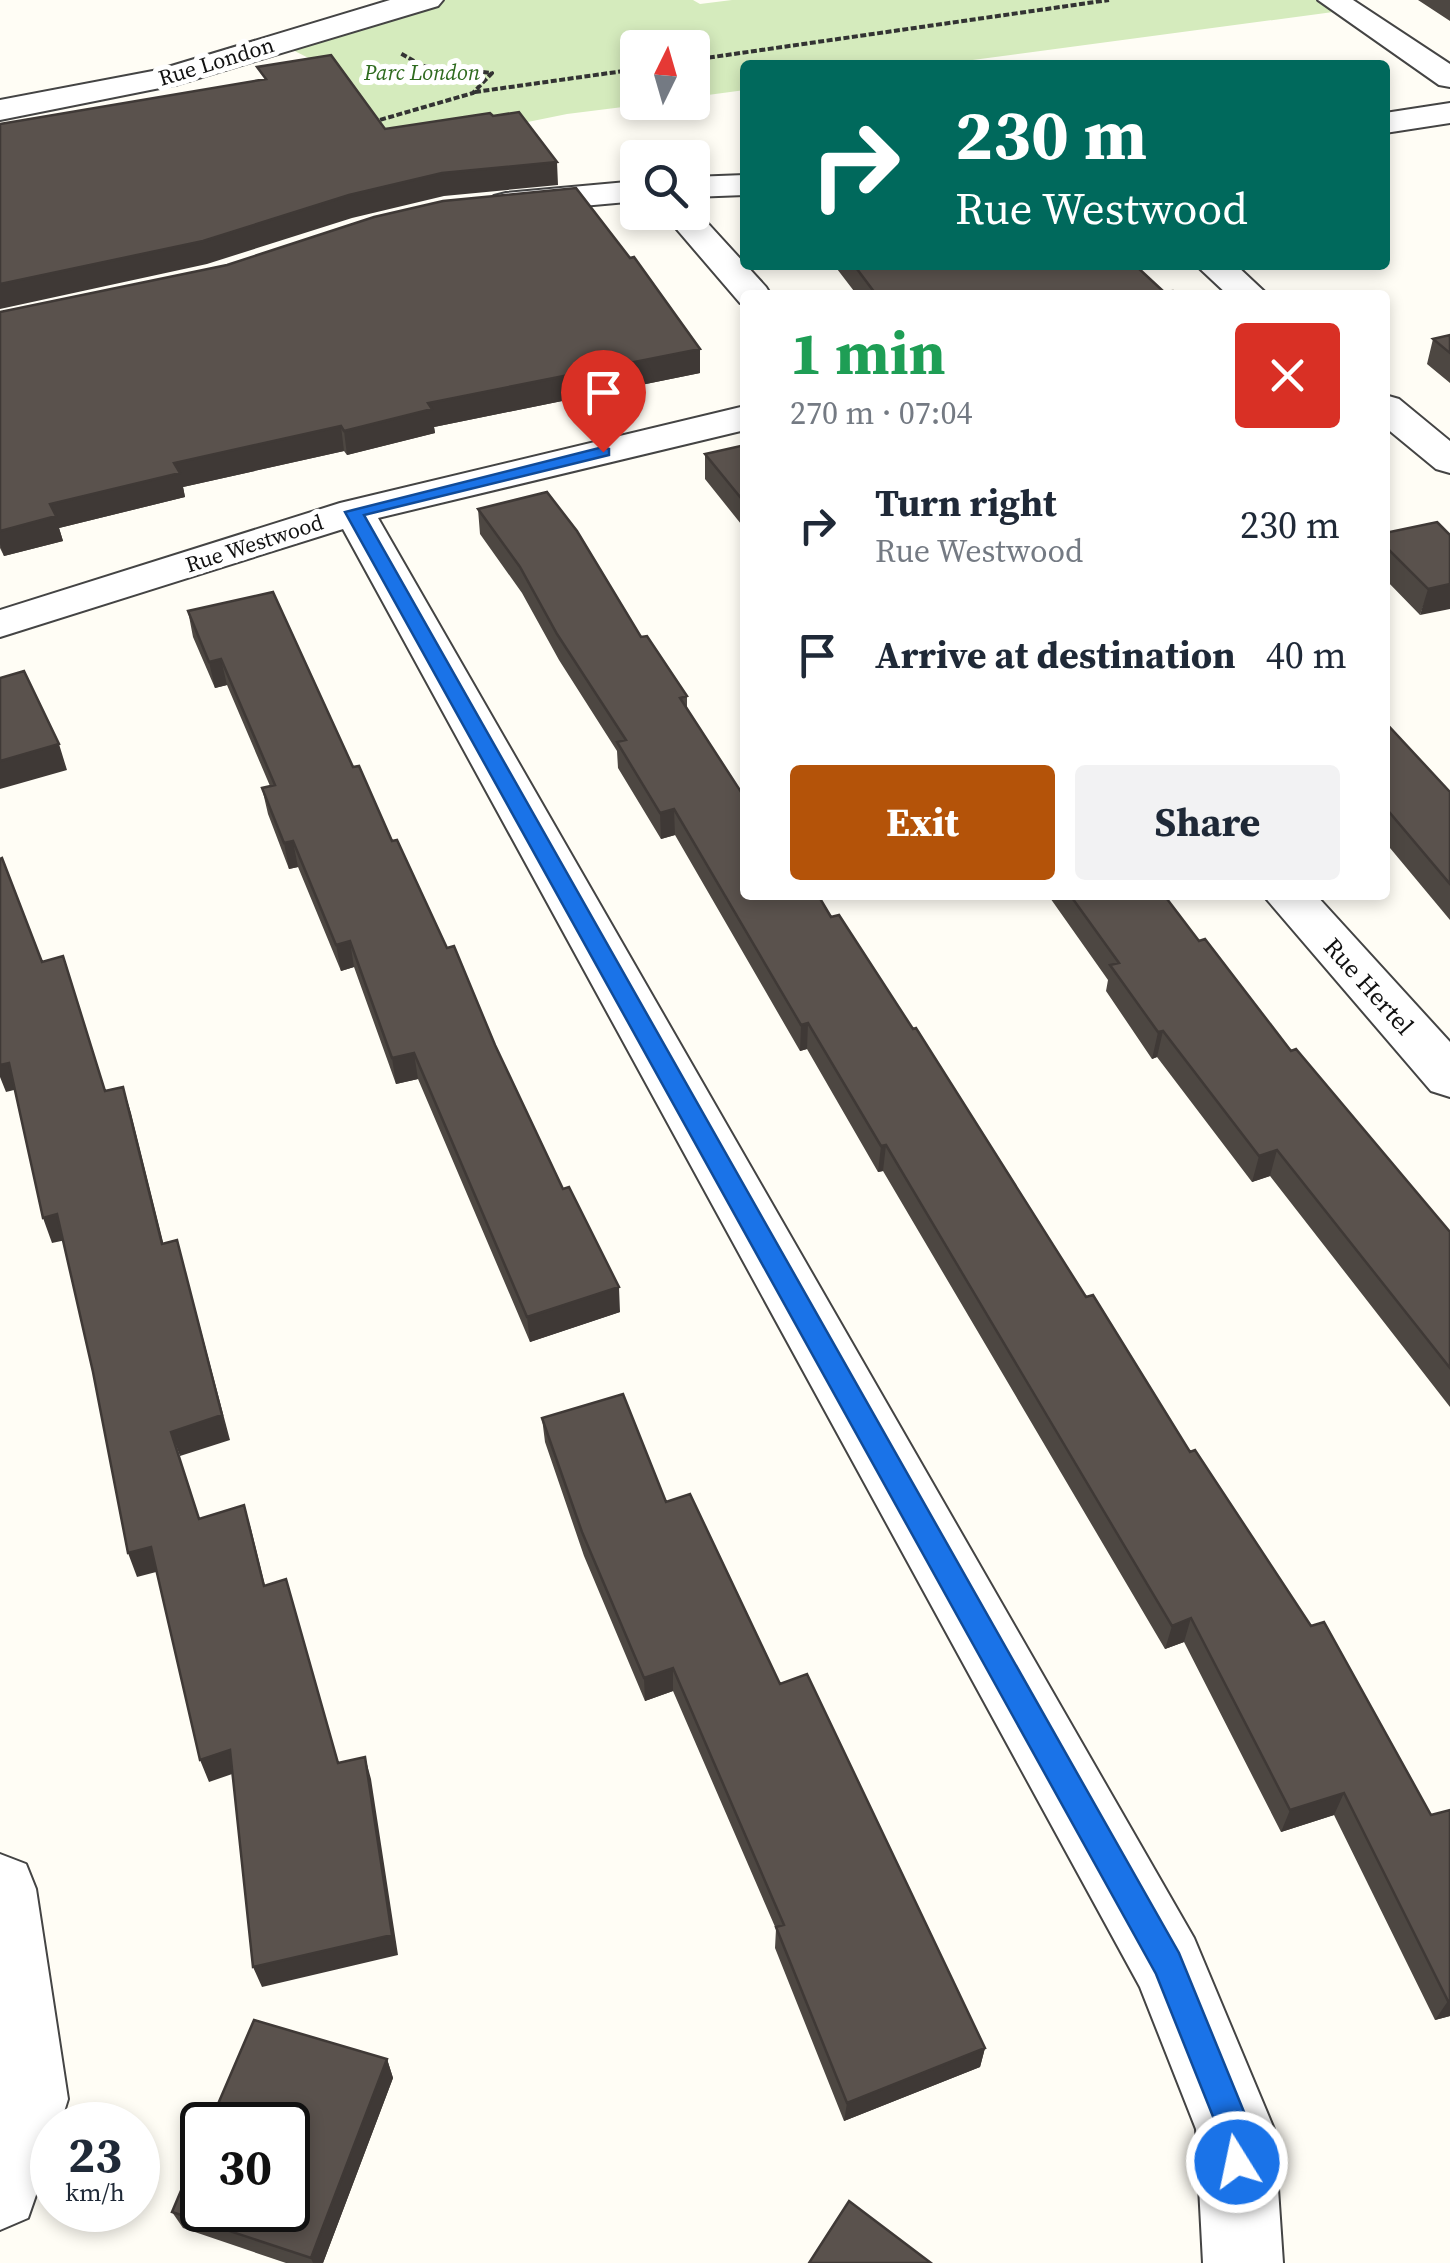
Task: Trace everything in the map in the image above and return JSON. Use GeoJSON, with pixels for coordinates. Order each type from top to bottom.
{"type":"FeatureCollection","features":[{"type":"Feature","properties":{"kind":"street","name":"Rue London"},"geometry":{"type":"LineString","coordinates":[[0,110],[98,94],[188,72],[342,22],[428,0]]}},
{"type":"Feature","properties":{"kind":"street"},"geometry":{"type":"LineString","coordinates":[[1333,0],[1450,78]]}},
{"type":"Feature","properties":{"kind":"street"},"geometry":{"type":"LineString","coordinates":[[1390,122],[1450,113]]}},
{"type":"Feature","properties":{"kind":"street"},"geometry":{"type":"LineString","coordinates":[[710,187],[740,185]]}},
{"type":"Feature","properties":{"kind":"street"},"geometry":{"type":"LineString","coordinates":[[464,208],[620,193]]}},
{"type":"Feature","properties":{"kind":"street"},"geometry":{"type":"LineString","coordinates":[[695,230],[748,290]]}},
{"type":"Feature","properties":{"kind":"street"},"geometry":{"type":"LineString","coordinates":[[1220,270],[1244,290]]}},
{"type":"Feature","properties":{"kind":"street"},"geometry":{"type":"LineString","coordinates":[[1390,411],[1450,461]]}},
{"type":"Feature","properties":{"kind":"street","name":"Rue Westwood"},"geometry":{"type":"LineString","coordinates":[[0,624],[354,512],[740,419]]}},
{"type":"Feature","properties":{"kind":"street"},"geometry":{"type":"LineString","coordinates":[[354,512],[1168,1964],[1234,2129],[1244,2263]]}},
{"type":"Feature","properties":{"kind":"street","name":"Rue Hertel"},"geometry":{"type":"LineString","coordinates":[[1292,900],[1450,1077]]}},
{"type":"Feature","properties":{"kind":"street"},"geometry":{"type":"LineString","coordinates":[[0,1889],[30,2099],[0,2190]]}},
{"type":"Feature","properties":{"kind":"path"},"geometry":{"type":"LineString","coordinates":[[710,57],[1109,0]]}},
{"type":"Feature","properties":{"kind":"path"},"geometry":{"type":"LineString","coordinates":[[342,22],[424,66],[492,73],[473,93]]}},
{"type":"Feature","properties":{"kind":"path"},"geometry":{"type":"LineString","coordinates":[[388,136],[376,121],[473,93],[620,71]]}},
{"type":"Feature","properties":{"kind":"green space","name":"Parc London"},"geometry":{"type":"Polygon","coordinates":[[[428,0],[693,0],[700,4],[732,0],[1333,0],[1348,10],[973,60],[740,60],[740,91],[710,95],[710,30],[620,30],[620,107],[567,114],[389,150],[334,71],[277,42],[428,0]]]}},
{"type":"Feature","properties":{"kind":"building"},"geometry":{"type":"Polygon","coordinates":[[[331,55],[385,129],[519,112],[557,162],[442,173],[349,195],[203,241],[0,284],[0,124],[266,79],[257,67],[331,55]]]}},
{"type":"Feature","properties":{"kind":"building"},"geometry":{"type":"Polygon","coordinates":[[[576,188],[630,258],[634,257],[700,349],[428,403],[432,409],[344,431],[341,426],[174,463],[180,473],[50,504],[56,516],[0,531],[0,312],[227,265],[374,217],[443,201],[576,188]]]}},
{"type":"Feature","properties":{"kind":"building"},"geometry":{"type":"Polygon","coordinates":[[[858,270],[1140,270],[1162,290],[873,290],[858,270]]]}},
{"type":"Feature","properties":{"kind":"building"},"geometry":{"type":"Polygon","coordinates":[[[1450,335],[1450,353],[1433,339],[1450,335]]]}},
{"type":"Feature","properties":{"kind":"building"},"geometry":{"type":"Polygon","coordinates":[[[740,446],[740,497],[705,454],[740,446]]]}},
{"type":"Feature","properties":{"kind":"building"},"geometry":{"type":"Polygon","coordinates":[[[547,492],[577,531],[641,637],[647,636],[687,696],[680,698],[740,790],[740,900],[821,900],[831,917],[839,915],[913,1029],[916,1028],[1086,1297],[1093,1295],[1190,1452],[1195,1450],[1311,1626],[1324,1622],[1431,1815],[1450,1810],[1450,2000],[1344,1793],[1290,1810],[1191,1618],[1172,1626],[886,1145],[881,1146],[808,1023],[801,1025],[674,809],[660,813],[617,742],[626,740],[557,634],[520,567],[478,509],[547,492]]]}},
{"type":"Feature","properties":{"kind":"building"},"geometry":{"type":"Polygon","coordinates":[[[1437,522],[1450,535],[1450,584],[1428,589],[1390,551],[1390,532],[1437,522]]]}},
{"type":"Feature","properties":{"kind":"building"},"geometry":{"type":"Polygon","coordinates":[[[273,592],[353,767],[359,766],[447,948],[454,946],[495,1045],[563,1189],[569,1187],[619,1287],[527,1317],[414,1053],[392,1058],[350,941],[336,945],[293,841],[284,843],[262,788],[275,785],[221,659],[209,662],[188,611],[273,592]]]}},
{"type":"Feature","properties":{"kind":"building"},"geometry":{"type":"Polygon","coordinates":[[[24,671],[59,744],[0,761],[0,678],[24,671]]]}},
{"type":"Feature","properties":{"kind":"building"},"geometry":{"type":"Polygon","coordinates":[[[1390,727],[1450,792],[1450,884],[1390,813],[1390,727]]]}},
{"type":"Feature","properties":{"kind":"building"},"geometry":{"type":"Polygon","coordinates":[[[2,858],[42,962],[63,956],[105,1091],[123,1087],[162,1244],[177,1240],[222,1415],[171,1432],[199,1519],[244,1505],[264,1586],[286,1579],[338,1763],[365,1757],[392,1935],[253,1967],[230,1750],[200,1760],[151,1547],[128,1553],[57,1214],[43,1218],[9,1063],[0,1065],[2,858]]]}},
{"type":"Feature","properties":{"kind":"building"},"geometry":{"type":"Polygon","coordinates":[[[1074,900],[1168,900],[1199,941],[1205,939],[1291,1051],[1296,1049],[1450,1232],[1450,1368],[1277,1150],[1259,1156],[1163,1031],[1158,1032],[1110,965],[1119,963],[1074,900]]]}},
{"type":"Feature","properties":{"kind":"building"},"geometry":{"type":"Polygon","coordinates":[[[623,1394],[666,1502],[690,1494],[780,1684],[807,1674],[985,2048],[847,2103],[776,1927],[784,1925],[673,1668],[644,1678],[582,1532],[542,1418],[623,1394]]]}},
{"type":"Feature","properties":{"kind":"building"},"geometry":{"type":"Polygon","coordinates":[[[254,2020],[387,2059],[311,2258],[232,2232],[310,2232],[310,2102],[219,2102],[254,2020]]]}},
{"type":"Feature","properties":{"kind":"building"},"geometry":{"type":"Polygon","coordinates":[[[180,2193],[180,2215],[172,2212],[180,2193]]]}},
{"type":"Feature","properties":{"kind":"building"},"geometry":{"type":"Polygon","coordinates":[[[849,2201],[931,2263],[809,2263],[849,2201]]]}},
{"type":"Feature","properties":{"kind":"route"},"geometry":{"type":"LineString","coordinates":[[603,452],[354,512],[1168,1964],[1234,2129],[1237,2162]]}}]}
